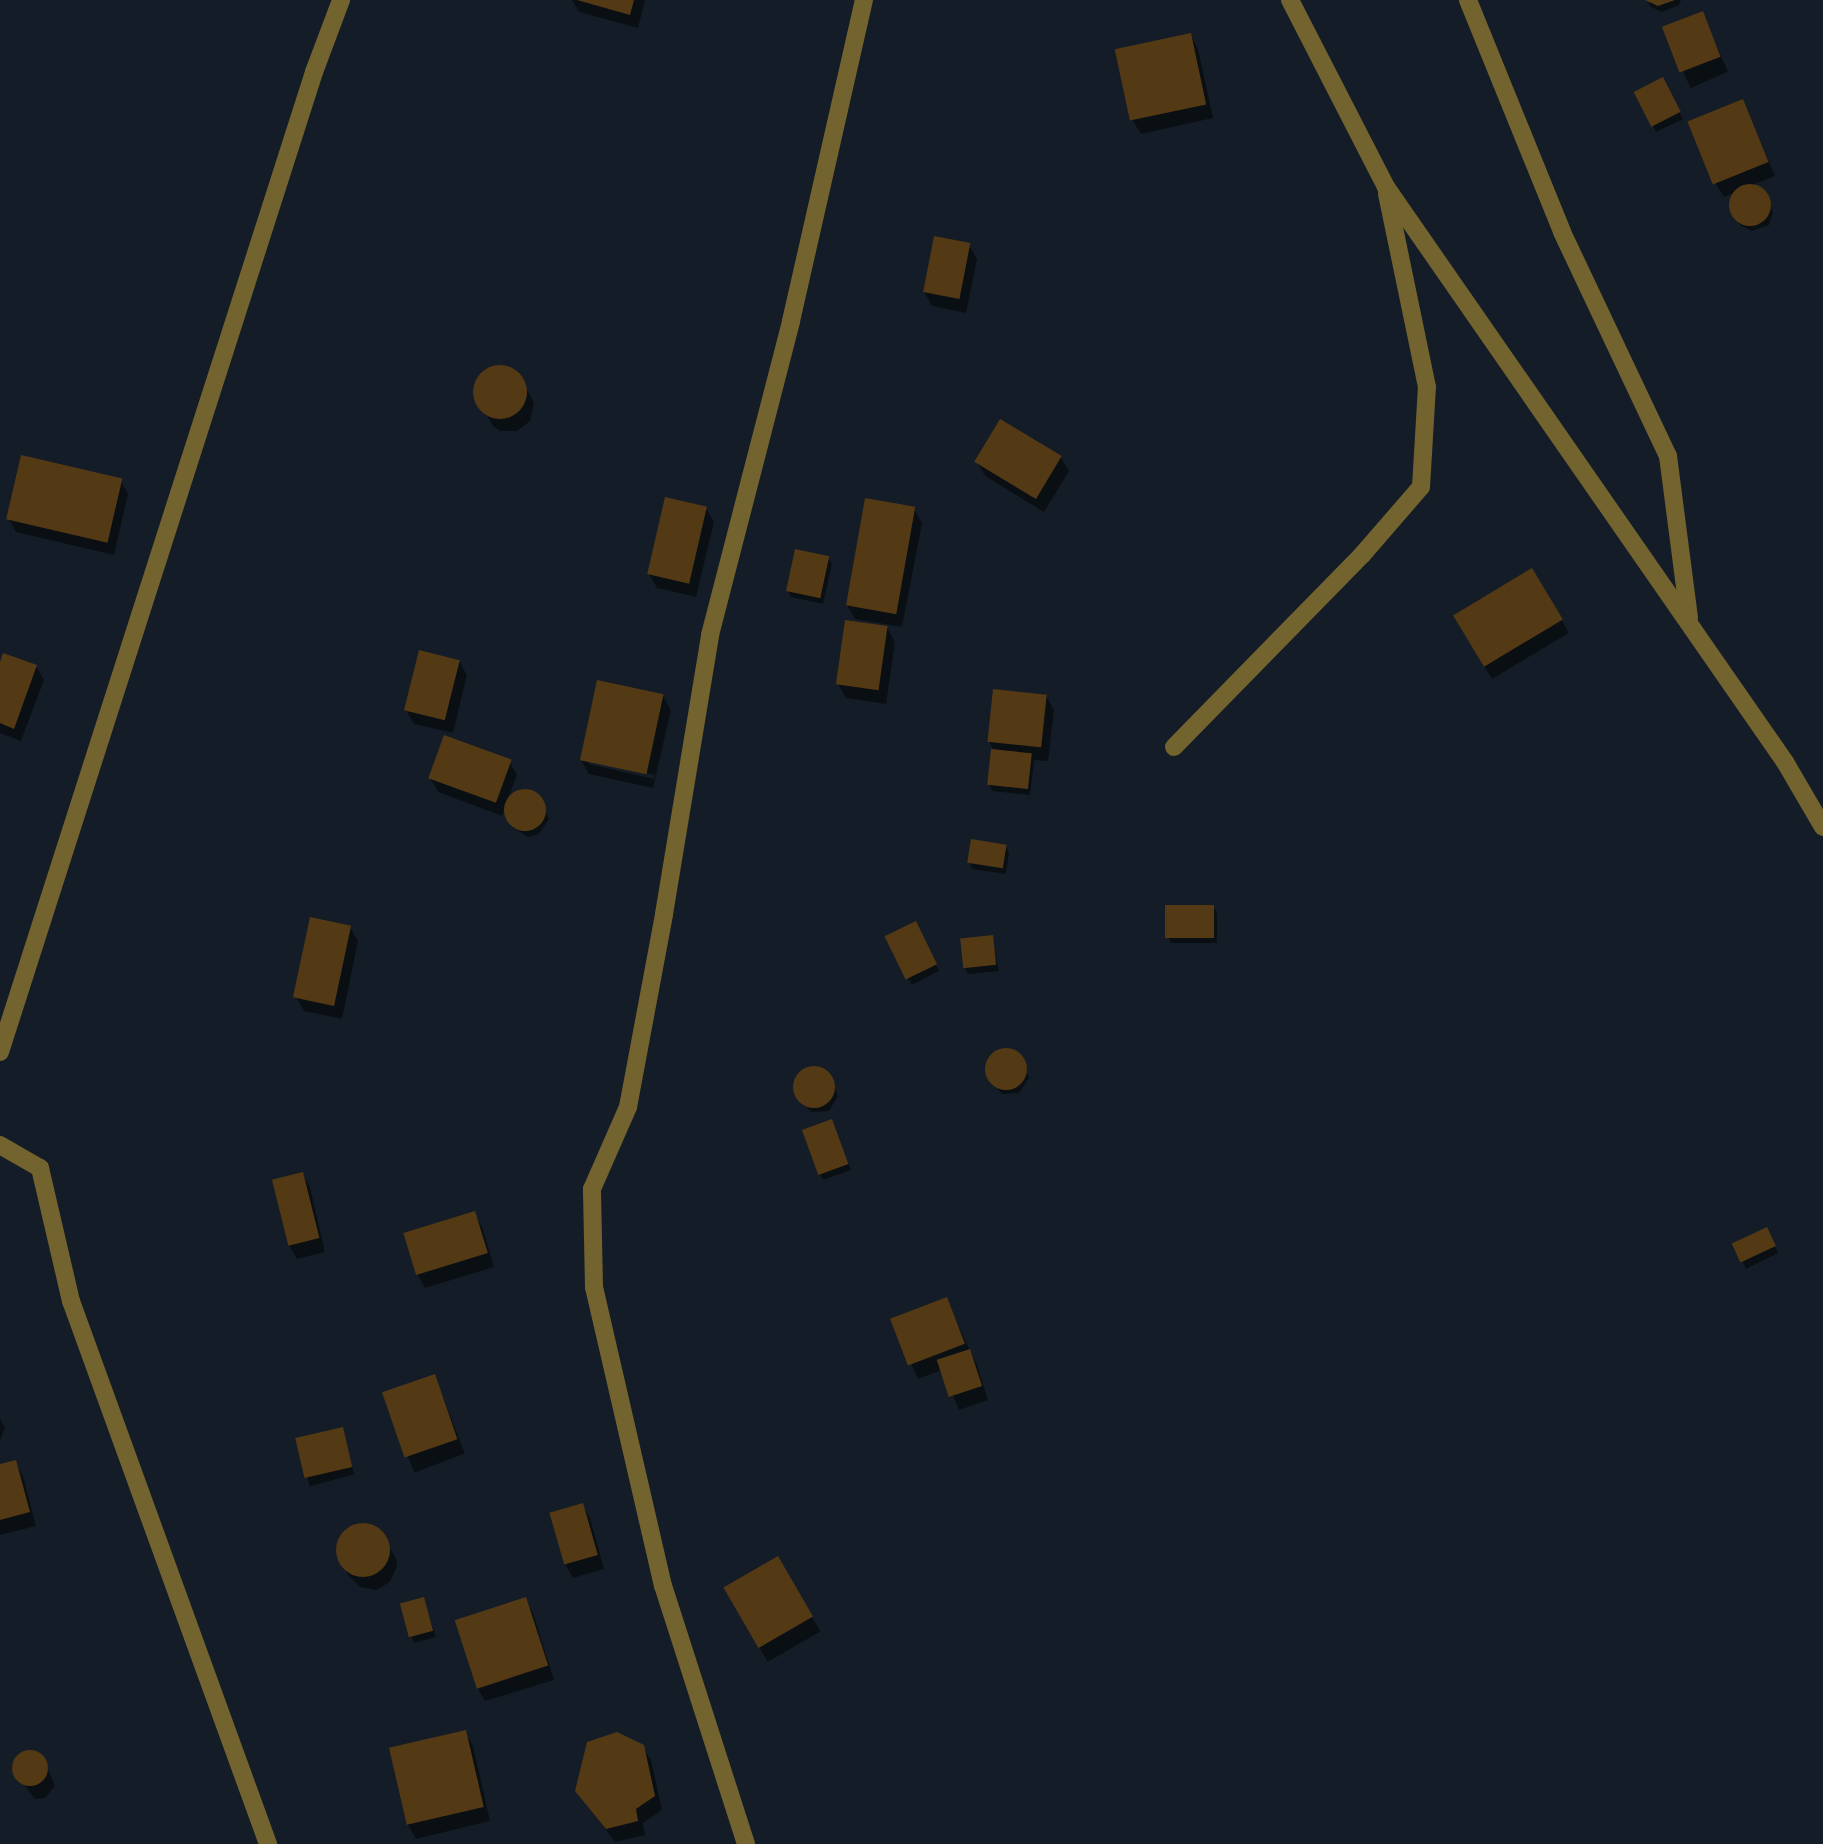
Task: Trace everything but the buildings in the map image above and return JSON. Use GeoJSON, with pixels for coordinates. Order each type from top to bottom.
{"type":"FeatureCollection","features":[{"type":"Feature","properties":{"kind":"street"},"geometry":{"type":"LineString","coordinates":[[0,1052],[314,72],[341,0]]}},
{"type":"Feature","properties":{"kind":"street"},"geometry":{"type":"LineString","coordinates":[[746,1844],[663,1586],[594,1287],[592,1188],[628,1107],[664,915],[710,635],[790,321],[864,0]]}},
{"type":"Feature","properties":{"kind":"street"},"geometry":{"type":"LineString","coordinates":[[1290,0],[1386,187],[1786,762],[1823,827]]}},
{"type":"Feature","properties":{"kind":"street"},"geometry":{"type":"LineString","coordinates":[[1468,0],[1562,232],[1668,456],[1689,621]]}},
{"type":"Feature","properties":{"kind":"street"},"geometry":{"type":"LineString","coordinates":[[1174,747],[1362,555],[1421,487],[1427,387],[1386,187]]}},
{"type":"Feature","properties":{"kind":"street"},"geometry":{"type":"LineString","coordinates":[[0,1145],[40,1168],[71,1301],[268,1844]]}}]}
